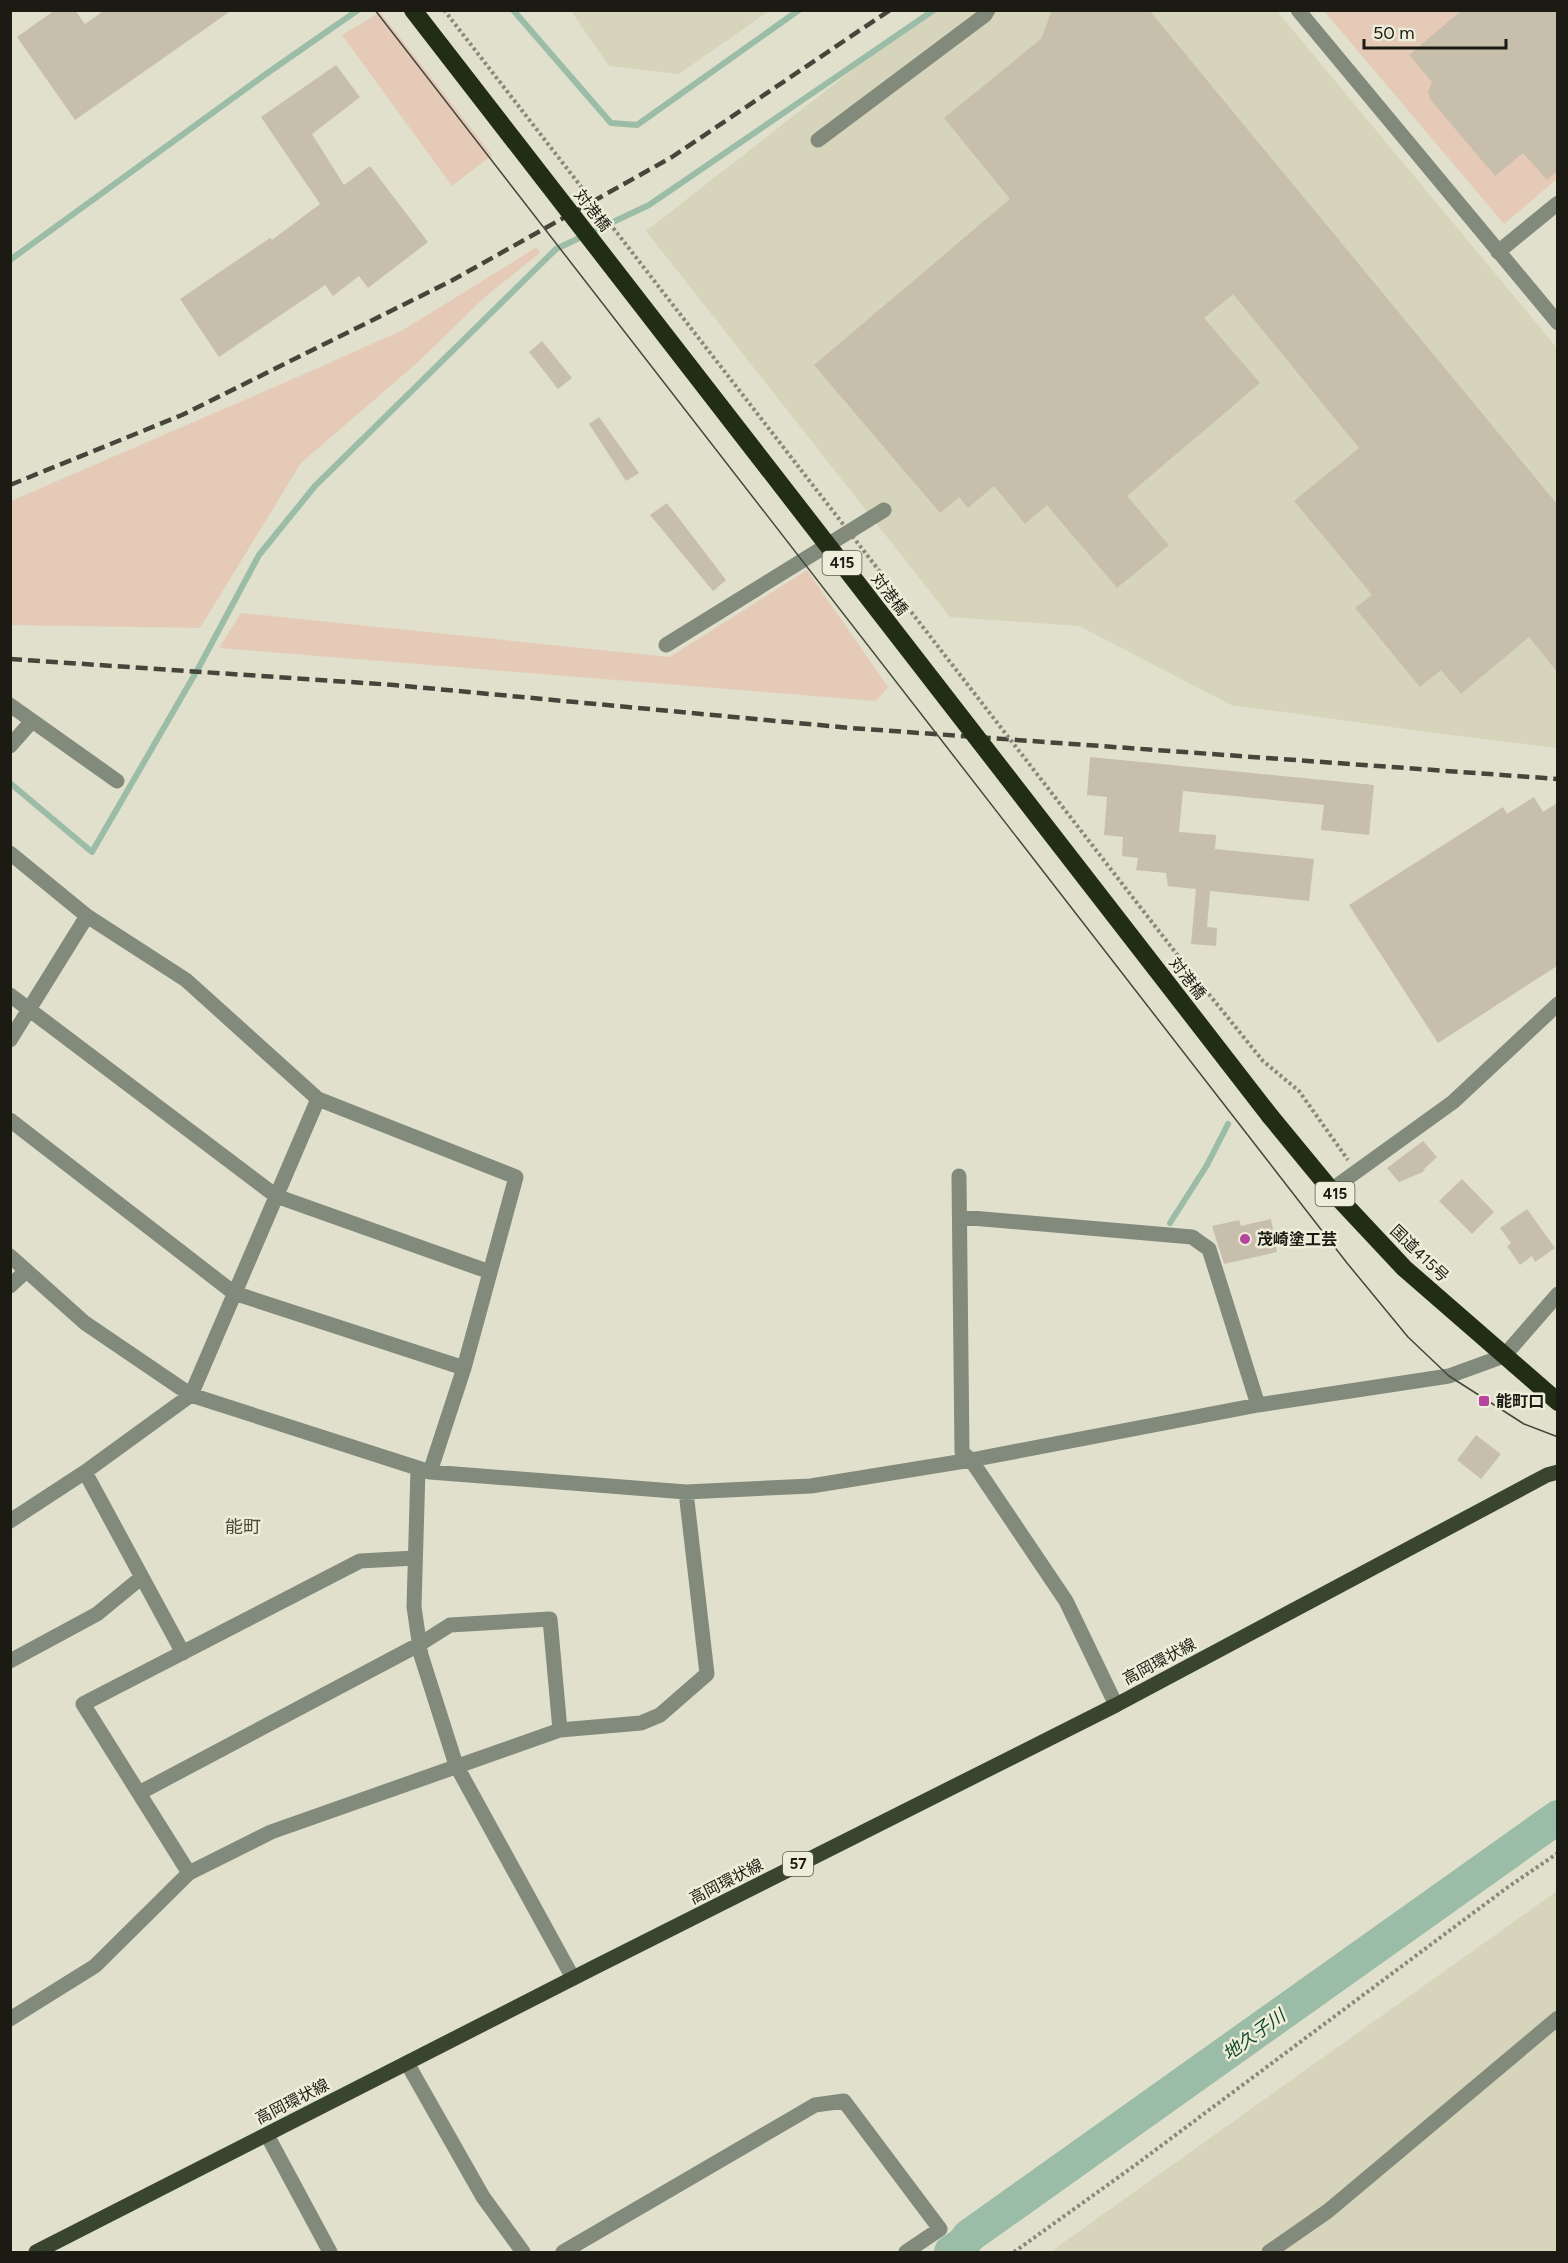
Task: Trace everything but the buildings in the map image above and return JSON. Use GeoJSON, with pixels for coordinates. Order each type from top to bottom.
{"type":"FeatureCollection","features":[{"type":"Feature","properties":{"kind":"highway","name":"対港橋"},"geometry":{"type":"LineString","coordinates":[[413,10],[1270,1116]]}},
{"type":"Feature","properties":{"kind":"highway","name":"国道415号"},"geometry":{"type":"LineString","coordinates":[[1270,1116],[1331,1190],[1404,1268],[1557,1402]]}},
{"type":"Feature","properties":{"kind":"main road","name":"高岡環状線"},"geometry":{"type":"LineString","coordinates":[[36,2253],[573,1978],[1116,1705],[1547,1475],[1557,1472]]}},
{"type":"Feature","properties":{"kind":"street"},"geometry":{"type":"LineString","coordinates":[[818,140],[985,15],[988,10]]}},
{"type":"Feature","properties":{"kind":"street"},"geometry":{"type":"LineString","coordinates":[[1298,10],[1557,323]]}},
{"type":"Feature","properties":{"kind":"street"},"geometry":{"type":"LineString","coordinates":[[1498,252],[1557,203]]}},
{"type":"Feature","properties":{"kind":"street"},"geometry":{"type":"LineString","coordinates":[[666,645],[884,510]]}},
{"type":"Feature","properties":{"kind":"street"},"geometry":{"type":"LineString","coordinates":[[10,705],[117,781]]}},
{"type":"Feature","properties":{"kind":"street"},"geometry":{"type":"LineString","coordinates":[[10,746],[32,721]]}},
{"type":"Feature","properties":{"kind":"street"},"geometry":{"type":"LineString","coordinates":[[10,853],[87,916],[186,980],[318,1099],[516,1177],[464,1368],[424,1471],[415,1558],[414,1607],[421,1655],[456,1765],[573,1978]]}},
{"type":"Feature","properties":{"kind":"street"},"geometry":{"type":"LineString","coordinates":[[10,1040],[87,916]]}},
{"type":"Feature","properties":{"kind":"street"},"geometry":{"type":"LineString","coordinates":[[10,995],[276,1196],[490,1272]]}},
{"type":"Feature","properties":{"kind":"street"},"geometry":{"type":"LineString","coordinates":[[1331,1190],[1453,1102],[1557,1004]]}},
{"type":"Feature","properties":{"kind":"street"},"geometry":{"type":"LineString","coordinates":[[10,1521],[85,1472],[191,1395],[318,1099]]}},
{"type":"Feature","properties":{"kind":"street"},"geometry":{"type":"LineString","coordinates":[[10,1120],[234,1293],[464,1368]]}},
{"type":"Feature","properties":{"kind":"street"},"geometry":{"type":"LineString","coordinates":[[958,1176],[962,1452],[971,1460],[1066,1600],[1116,1705]]}},
{"type":"Feature","properties":{"kind":"street"},"geometry":{"type":"LineString","coordinates":[[960,1217],[1192,1237],[1209,1249],[1258,1405]]}},
{"type":"Feature","properties":{"kind":"street"},"geometry":{"type":"LineString","coordinates":[[10,1256],[85,1323],[191,1395],[424,1471],[686,1492],[811,1486],[971,1460],[1258,1405],[1449,1376],[1504,1356],[1557,1294]]}},
{"type":"Feature","properties":{"kind":"street"},"geometry":{"type":"LineString","coordinates":[[10,1286],[26,1271]]}},
{"type":"Feature","properties":{"kind":"street"},"geometry":{"type":"LineString","coordinates":[[85,1472],[183,1653]]}},
{"type":"Feature","properties":{"kind":"street"},"geometry":{"type":"LineString","coordinates":[[10,2019],[95,1966],[189,1873],[272,1832],[560,1730],[641,1723],[660,1714],[707,1674],[686,1492]]}},
{"type":"Feature","properties":{"kind":"street"},"geometry":{"type":"LineString","coordinates":[[189,1873],[83,1704],[360,1561],[415,1558]]}},
{"type":"Feature","properties":{"kind":"street"},"geometry":{"type":"LineString","coordinates":[[10,1661],[97,1614],[142,1577]]}},
{"type":"Feature","properties":{"kind":"street"},"geometry":{"type":"LineString","coordinates":[[139,1793],[420,1644],[450,1625],[550,1618],[560,1730]]}},
{"type":"Feature","properties":{"kind":"street"},"geometry":{"type":"LineString","coordinates":[[1269,2253],[1328,2211],[1557,2018]]}},
{"type":"Feature","properties":{"kind":"street"},"geometry":{"type":"LineString","coordinates":[[407,2063],[483,2197],[523,2253]]}},
{"type":"Feature","properties":{"kind":"street"},"geometry":{"type":"LineString","coordinates":[[563,2253],[815,2105],[844,2101],[940,2229],[906,2253]]}},
{"type":"Feature","properties":{"kind":"street"},"geometry":{"type":"LineString","coordinates":[[267,2135],[330,2253]]}},
{"type":"Feature","properties":{"kind":"path"},"geometry":{"type":"LineString","coordinates":[[444,10],[1186,966],[1263,1061],[1299,1091],[1356,1171]]}},
{"type":"Feature","properties":{"kind":"path"},"geometry":{"type":"LineString","coordinates":[[1014,2253],[1557,1853]]}},
{"type":"Feature","properties":{"kind":"shaded area"},"geometry":{"type":"Polygon","coordinates":[[[571,11],[769,11],[679,74],[609,66],[571,11]]]}},
{"type":"Feature","properties":{"kind":"shaded area"},"geometry":{"type":"Polygon","coordinates":[[[928,11],[1277,11],[1557,348],[1557,748],[1231,705],[1079,626],[950,617],[646,231],[928,11]]]}},
{"type":"Feature","properties":{"kind":"shaded area"},"geometry":{"type":"Polygon","coordinates":[[[1324,11],[1557,11],[1557,179],[1504,224],[1324,11]]]}},
{"type":"Feature","properties":{"kind":"shaded area"},"geometry":{"type":"Polygon","coordinates":[[[380,12],[492,155],[452,186],[342,35],[380,12]]]}},
{"type":"Feature","properties":{"kind":"shaded area"},"geometry":{"type":"Polygon","coordinates":[[[537,247],[540,253],[486,296],[417,363],[301,463],[200,628],[11,625],[11,501],[403,330],[537,247]]]}},
{"type":"Feature","properties":{"kind":"shaded area"},"geometry":{"type":"Polygon","coordinates":[[[807,570],[888,687],[876,701],[219,648],[241,613],[670,657],[807,570]]]}},
{"type":"Feature","properties":{"kind":"shaded area"},"geometry":{"type":"Polygon","coordinates":[[[1557,1891],[1557,2252],[1050,2252],[1557,1891]]]}},
{"type":"Feature","properties":{"kind":"waterway"},"geometry":{"type":"LineString","coordinates":[[10,260],[358,10]]}},
{"type":"Feature","properties":{"kind":"waterway"},"geometry":{"type":"LineString","coordinates":[[513,10],[611,123],[637,125],[799,10]]}},
{"type":"Feature","properties":{"kind":"waterway"},"geometry":{"type":"LineString","coordinates":[[10,783],[92,852],[199,667],[259,555],[315,486],[556,249],[649,205],[934,10]]}},
{"type":"Feature","properties":{"kind":"waterway"},"geometry":{"type":"LineString","coordinates":[[1170,1223],[1207,1165],[1228,1124]]}},
{"type":"Feature","properties":{"kind":"waterway","name":"地久子川"},"geometry":{"type":"LineString","coordinates":[[951,2252],[963,2244],[969,2236],[1558,1817]]}},
{"type":"Feature","properties":{"kind":"tram line"},"geometry":{"type":"LineString","coordinates":[[375,10],[1347,1263],[1408,1337],[1449,1376],[1524,1424],[1558,1437]]}},
{"type":"Feature","properties":{"kind":"railway"},"geometry":{"type":"LineString","coordinates":[[10,485],[182,415],[451,281],[672,157],[890,10]]}},
{"type":"Feature","properties":{"kind":"railway"},"geometry":{"type":"LineString","coordinates":[[10,659],[394,685],[851,728],[1558,779]]}},
{"type":"Feature","properties":{"kind":"place","name":"茂崎塗工芸"},"geometry":{"type":"Point","coordinates":[1245,1239]}},
{"type":"Feature","properties":{"kind":"place","name":"能町口"},"geometry":{"type":"Point","coordinates":[1484,1401]}},
{"type":"Feature","properties":{"kind":"district","name":"能町"},"geometry":{"type":"Point","coordinates":[243,1527]}}]}
